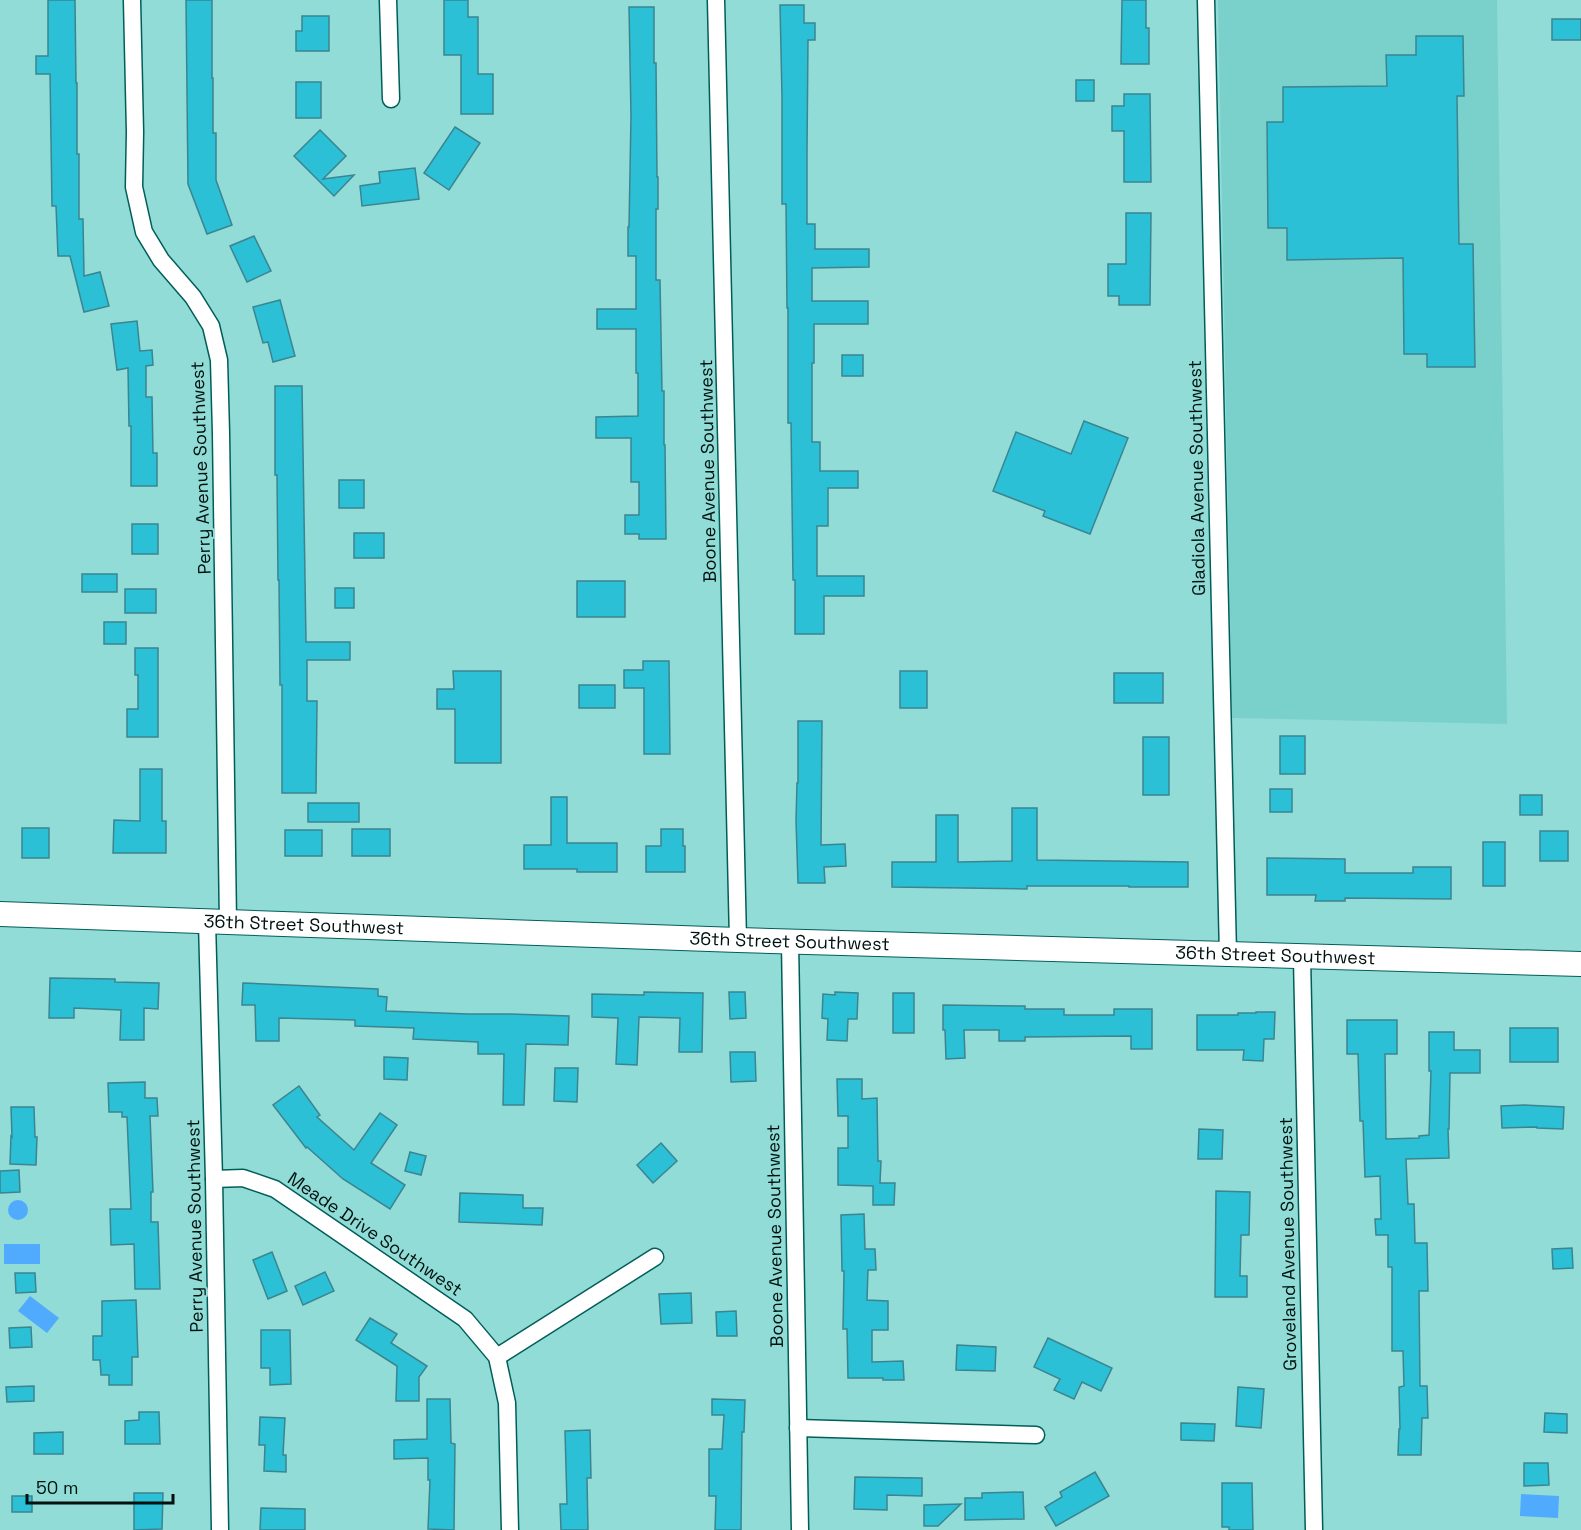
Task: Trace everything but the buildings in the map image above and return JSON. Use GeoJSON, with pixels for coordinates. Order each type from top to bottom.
{"type":"FeatureCollection","features":[{"type":"Feature","properties":{"kind":"street","name":"Perry Avenue Southwest"},"geometry":{"type":"LineString","coordinates":[[132,0],[134,187],[144,232],[161,260],[193,297],[211,326],[219,360],[221,433],[214,1179],[220,1530]]}},
{"type":"Feature","properties":{"kind":"street"},"geometry":{"type":"LineString","coordinates":[[388,0],[391,99]]}},
{"type":"Feature","properties":{"kind":"street","name":"Boone Avenue Southwest"},"geometry":{"type":"LineString","coordinates":[[716,0],[738,940]]}},
{"type":"Feature","properties":{"kind":"street","name":"Gladiola Avenue Southwest"},"geometry":{"type":"LineString","coordinates":[[1206,0],[1228,955]]}},
{"type":"Feature","properties":{"kind":"street","name":"36th Street Southwest"},"geometry":{"type":"LineString","coordinates":[[0,914],[790,942],[1581,964]]}},
{"type":"Feature","properties":{"kind":"street","name":"Boone Avenue Southwest"},"geometry":{"type":"LineString","coordinates":[[790,942],[800,1530]]}},
{"type":"Feature","properties":{"kind":"street","name":"Groveland Avenue Southwest"},"geometry":{"type":"LineString","coordinates":[[1302,957],[1314,1530]]}},
{"type":"Feature","properties":{"kind":"street","name":"Meade Drive Southwest"},"geometry":{"type":"LineString","coordinates":[[214,1179],[243,1178],[276,1189],[465,1318],[497,1357]]}},
{"type":"Feature","properties":{"kind":"street"},"geometry":{"type":"LineString","coordinates":[[510,1530],[507,1403],[497,1357],[655,1257]]}},
{"type":"Feature","properties":{"kind":"street"},"geometry":{"type":"LineString","coordinates":[[798,1428],[1036,1434]]}},
{"type":"Feature","properties":{"kind":"shaded area"},"geometry":{"type":"Polygon","coordinates":[[[1218,0],[1497,0],[1507,724],[1232,718],[1218,0]]]}},
{"type":"Feature","properties":{"kind":"water"},"geometry":{"type":"Polygon","coordinates":[[[14,1200],[22,1200],[28,1206],[28,1214],[22,1220],[14,1220],[8,1214],[8,1206],[14,1200]]]}},
{"type":"Feature","properties":{"kind":"water"},"geometry":{"type":"Polygon","coordinates":[[[4,1244],[40,1244],[40,1264],[4,1264],[4,1244]]]}},
{"type":"Feature","properties":{"kind":"water"},"geometry":{"type":"Polygon","coordinates":[[[30,1296],[59,1318],[47,1333],[18,1311],[30,1296]]]}},
{"type":"Feature","properties":{"kind":"water"},"geometry":{"type":"Polygon","coordinates":[[[1521,1494],[1559,1496],[1558,1518],[1520,1516],[1521,1494]]]}}]}
